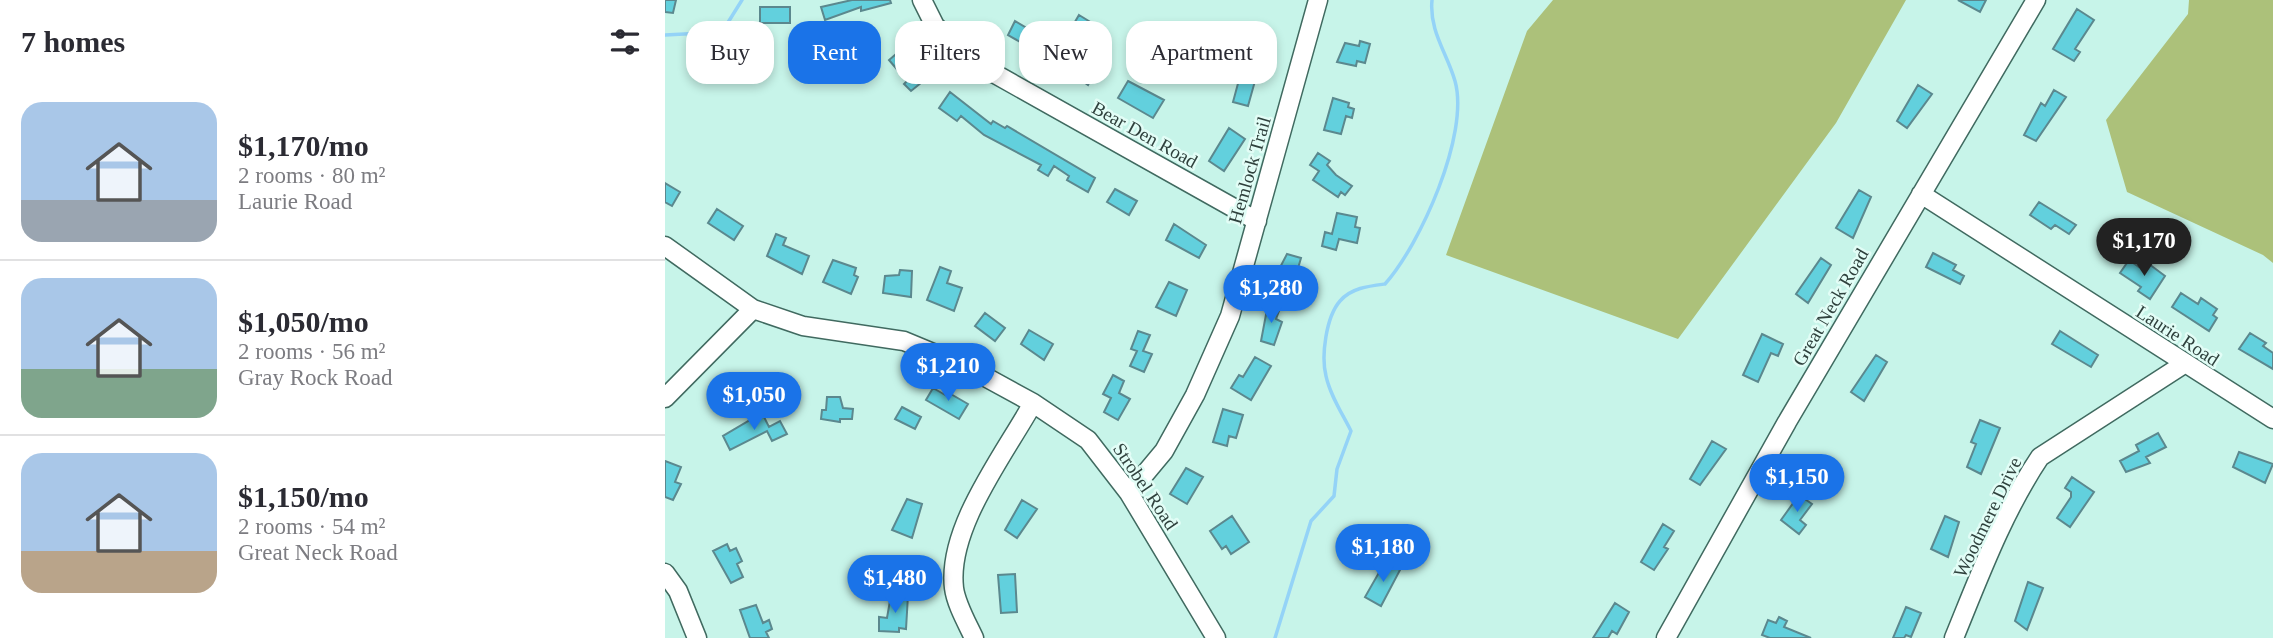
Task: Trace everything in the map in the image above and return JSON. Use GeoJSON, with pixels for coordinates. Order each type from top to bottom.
{"type":"FeatureCollection","features":[{"type":"Feature","properties":{"kind":"street","name":"Bear Den Road"},"geometry":{"type":"LineString","coordinates":[[922,0],[935,26],[972,61],[1257,221]]}},
{"type":"Feature","properties":{"kind":"street","name":"Hemlock Trail"},"geometry":{"type":"LineString","coordinates":[[1129,493],[1164,451],[1195,395],[1230,316],[1318,0]]}},
{"type":"Feature","properties":{"kind":"street","name":"Great Neck Road"},"geometry":{"type":"LineString","coordinates":[[1666,638],[1921,194],[2036,0]]}},
{"type":"Feature","properties":{"kind":"street","name":"Laurie Road"},"geometry":{"type":"LineString","coordinates":[[1921,194],[2273,419]]}},
{"type":"Feature","properties":{"kind":"street","name":"Strobel Road"},"geometry":{"type":"LineString","coordinates":[[665,246],[754,309],[803,326],[904,341],[969,369],[1033,404],[1088,440],[1129,493],[1216,638]]}},
{"type":"Feature","properties":{"kind":"street"},"geometry":{"type":"LineString","coordinates":[[665,398],[754,309]]}},
{"type":"Feature","properties":{"kind":"street","name":"Woodmere Drive"},"geometry":{"type":"LineString","coordinates":[[1954,638],[1979,576],[2026,478],[2040,457],[2184,364]]}},
{"type":"Feature","properties":{"kind":"street"},"geometry":{"type":"LineString","coordinates":[[974,638],[954,592],[953,559],[961,529],[1033,404]]}},
{"type":"Feature","properties":{"kind":"street"},"geometry":{"type":"LineString","coordinates":[[665,573],[678,591],[697,638]]}},
{"type":"Feature","properties":{"kind":"green space"},"geometry":{"type":"Polygon","coordinates":[[[1553,0],[1906,0],[1836,123],[1678,339],[1446,255],[1527,31],[1553,0]]]}},
{"type":"Feature","properties":{"kind":"green space"},"geometry":{"type":"Polygon","coordinates":[[[2189,0],[2273,0],[2273,263],[2263,255],[2127,192],[2106,120],[2188,14],[2189,0]]]}},
{"type":"Feature","properties":{"kind":"building"},"geometry":{"type":"Polygon","coordinates":[[[665,0],[676,0],[673,13],[665,12],[665,0]]]}},
{"type":"Feature","properties":{"kind":"building"},"geometry":{"type":"Polygon","coordinates":[[[852,0],[890,0],[891,3],[861,11],[861,7],[825,20],[821,7],[852,0]]]}},
{"type":"Feature","properties":{"kind":"building"},"geometry":{"type":"Polygon","coordinates":[[[1958,0],[1986,0],[1980,12],[1958,0]]]}},
{"type":"Feature","properties":{"kind":"building"},"geometry":{"type":"Polygon","coordinates":[[[760,7],[790,7],[788,23],[760,21],[760,7]]]}},
{"type":"Feature","properties":{"kind":"building"},"geometry":{"type":"Polygon","coordinates":[[[2077,9],[2094,20],[2075,49],[2080,52],[2074,61],[2053,49],[2077,9]]]}},
{"type":"Feature","properties":{"kind":"building"},"geometry":{"type":"Polygon","coordinates":[[[1079,15],[1089,21],[1076,21],[1079,15]]]}},
{"type":"Feature","properties":{"kind":"building"},"geometry":{"type":"Polygon","coordinates":[[[1015,21],[1019,23],[1019,41],[1008,35],[1015,21]]]}},
{"type":"Feature","properties":{"kind":"building"},"geometry":{"type":"Polygon","coordinates":[[[1360,41],[1370,44],[1365,63],[1357,61],[1356,66],[1337,62],[1345,43],[1359,46],[1360,41]]]}},
{"type":"Feature","properties":{"kind":"building"},"geometry":{"type":"Polygon","coordinates":[[[895,55],[895,67],[889,60],[895,55]]]}},
{"type":"Feature","properties":{"kind":"building"},"geometry":{"type":"Polygon","coordinates":[[[904,84],[920,84],[911,91],[904,84]]]}},
{"type":"Feature","properties":{"kind":"building"},"geometry":{"type":"Polygon","coordinates":[[[1126,84],[1134,84],[1164,100],[1153,118],[1118,98],[1126,84]]]}},
{"type":"Feature","properties":{"kind":"building"},"geometry":{"type":"Polygon","coordinates":[[[1238,84],[1254,84],[1248,106],[1233,102],[1238,84]]]}},
{"type":"Feature","properties":{"kind":"building"},"geometry":{"type":"Polygon","coordinates":[[[1918,85],[1932,94],[1907,128],[1897,121],[1918,85]]]}},
{"type":"Feature","properties":{"kind":"building"},"geometry":{"type":"Polygon","coordinates":[[[2054,90],[2066,97],[2036,141],[2024,135],[2041,103],[2045,106],[2054,90]]]}},
{"type":"Feature","properties":{"kind":"building"},"geometry":{"type":"Polygon","coordinates":[[[950,92],[991,124],[993,121],[1005,128],[1007,126],[1095,178],[1088,192],[1067,180],[1069,176],[1054,166],[1048,176],[1038,170],[1041,165],[984,135],[961,116],[957,121],[939,108],[950,92]]]}},
{"type":"Feature","properties":{"kind":"building"},"geometry":{"type":"Polygon","coordinates":[[[1333,98],[1349,103],[1348,107],[1354,109],[1352,118],[1346,116],[1341,134],[1324,130],[1333,98]]]}},
{"type":"Feature","properties":{"kind":"building"},"geometry":{"type":"Polygon","coordinates":[[[1229,128],[1245,139],[1224,171],[1209,161],[1229,128]]]}},
{"type":"Feature","properties":{"kind":"building"},"geometry":{"type":"Polygon","coordinates":[[[1318,153],[1330,161],[1327,165],[1336,175],[1352,186],[1345,195],[1341,192],[1338,197],[1313,180],[1319,171],[1310,165],[1318,153]]]}},
{"type":"Feature","properties":{"kind":"building"},"geometry":{"type":"Polygon","coordinates":[[[665,183],[680,192],[672,206],[665,202],[665,183]]]}},
{"type":"Feature","properties":{"kind":"building"},"geometry":{"type":"Polygon","coordinates":[[[1115,189],[1137,201],[1129,215],[1107,202],[1115,189]]]}},
{"type":"Feature","properties":{"kind":"building"},"geometry":{"type":"Polygon","coordinates":[[[1859,190],[1871,197],[1853,238],[1836,228],[1859,190]]]}},
{"type":"Feature","properties":{"kind":"building"},"geometry":{"type":"Polygon","coordinates":[[[2039,202],[2076,225],[2069,234],[2055,225],[2051,229],[2030,215],[2039,202]]]}},
{"type":"Feature","properties":{"kind":"building"},"geometry":{"type":"Polygon","coordinates":[[[717,209],[743,226],[734,240],[708,223],[717,209]]]}},
{"type":"Feature","properties":{"kind":"building"},"geometry":{"type":"Polygon","coordinates":[[[1337,213],[1357,217],[1355,227],[1360,228],[1357,243],[1339,239],[1336,250],[1322,246],[1325,232],[1332,234],[1337,213]]]}},
{"type":"Feature","properties":{"kind":"building"},"geometry":{"type":"Polygon","coordinates":[[[1174,224],[1206,245],[1199,258],[1166,240],[1174,224]]]}},
{"type":"Feature","properties":{"kind":"building"},"geometry":{"type":"Polygon","coordinates":[[[776,234],[786,238],[783,245],[809,256],[802,274],[767,256],[776,234]]]}},
{"type":"Feature","properties":{"kind":"building"},"geometry":{"type":"Polygon","coordinates":[[[1933,253],[1956,265],[1953,270],[1964,276],[1960,284],[1926,267],[1933,253]]]}},
{"type":"Feature","properties":{"kind":"building"},"geometry":{"type":"Polygon","coordinates":[[[1287,254],[1301,258],[1294,282],[1275,277],[1287,254]]]}},
{"type":"Feature","properties":{"kind":"building"},"geometry":{"type":"Polygon","coordinates":[[[1821,258],[1831,265],[1808,303],[1796,294],[1821,258]]]}},
{"type":"Feature","properties":{"kind":"building"},"geometry":{"type":"Polygon","coordinates":[[[833,260],[856,268],[854,275],[858,277],[851,294],[823,282],[833,260]]]}},
{"type":"Feature","properties":{"kind":"building"},"geometry":{"type":"Polygon","coordinates":[[[2129,260],[2139,267],[2141,264],[2146,267],[2149,264],[2165,276],[2150,299],[2138,291],[2141,287],[2120,273],[2129,260]]]}},
{"type":"Feature","properties":{"kind":"building"},"geometry":{"type":"Polygon","coordinates":[[[940,267],[951,271],[947,283],[962,288],[954,311],[927,300],[940,267]]]}},
{"type":"Feature","properties":{"kind":"building"},"geometry":{"type":"Polygon","coordinates":[[[900,270],[912,271],[911,297],[883,293],[885,276],[899,275],[900,270]]]}},
{"type":"Feature","properties":{"kind":"building"},"geometry":{"type":"Polygon","coordinates":[[[1169,282],[1187,290],[1176,316],[1156,307],[1169,282]]]}},
{"type":"Feature","properties":{"kind":"building"},"geometry":{"type":"Polygon","coordinates":[[[2181,293],[2198,304],[2201,298],[2217,309],[2213,315],[2217,318],[2209,331],[2172,307],[2181,293]]]}},
{"type":"Feature","properties":{"kind":"building"},"geometry":{"type":"Polygon","coordinates":[[[1268,304],[1280,308],[1276,319],[1282,322],[1274,345],[1261,341],[1268,304]]]}},
{"type":"Feature","properties":{"kind":"building"},"geometry":{"type":"Polygon","coordinates":[[[985,313],[1005,328],[995,341],[975,326],[985,313]]]}},
{"type":"Feature","properties":{"kind":"building"},"geometry":{"type":"Polygon","coordinates":[[[1029,330],[1053,344],[1044,360],[1021,344],[1029,330]]]}},
{"type":"Feature","properties":{"kind":"building"},"geometry":{"type":"Polygon","coordinates":[[[1138,331],[1150,335],[1143,351],[1152,354],[1144,372],[1130,366],[1137,351],[1131,349],[1138,331]]]}},
{"type":"Feature","properties":{"kind":"building"},"geometry":{"type":"Polygon","coordinates":[[[2060,331],[2098,355],[2091,367],[2052,344],[2060,331]]]}},
{"type":"Feature","properties":{"kind":"building"},"geometry":{"type":"Polygon","coordinates":[[[2250,333],[2266,343],[2263,346],[2273,353],[2273,369],[2239,349],[2250,333]]]}},
{"type":"Feature","properties":{"kind":"building"},"geometry":{"type":"Polygon","coordinates":[[[1762,334],[1783,344],[1778,356],[1771,353],[1758,382],[1743,375],[1762,334]]]}},
{"type":"Feature","properties":{"kind":"building"},"geometry":{"type":"Polygon","coordinates":[[[1876,355],[1887,362],[1864,401],[1851,392],[1876,355]]]}},
{"type":"Feature","properties":{"kind":"building"},"geometry":{"type":"Polygon","coordinates":[[[1255,357],[1271,366],[1251,400],[1231,388],[1239,375],[1243,377],[1255,357]]]}},
{"type":"Feature","properties":{"kind":"building"},"geometry":{"type":"Polygon","coordinates":[[[1113,375],[1124,381],[1119,393],[1130,399],[1118,420],[1104,412],[1111,398],[1103,394],[1113,375]]]}},
{"type":"Feature","properties":{"kind":"building"},"geometry":{"type":"Polygon","coordinates":[[[933,388],[947,396],[949,393],[968,404],[959,419],[926,400],[933,388]]]}},
{"type":"Feature","properties":{"kind":"building"},"geometry":{"type":"Polygon","coordinates":[[[827,397],[840,397],[843,408],[853,409],[852,419],[840,419],[840,422],[821,419],[822,410],[826,410],[827,397]]]}},
{"type":"Feature","properties":{"kind":"building"},"geometry":{"type":"Polygon","coordinates":[[[902,407],[921,417],[915,429],[895,419],[902,407]]]}},
{"type":"Feature","properties":{"kind":"building"},"geometry":{"type":"Polygon","coordinates":[[[1223,409],[1243,415],[1236,438],[1229,436],[1227,446],[1213,442],[1223,409]]]}},
{"type":"Feature","properties":{"kind":"building"},"geometry":{"type":"Polygon","coordinates":[[[762,413],[769,427],[780,421],[787,434],[772,441],[767,431],[730,450],[723,436],[762,413]]]}},
{"type":"Feature","properties":{"kind":"building"},"geometry":{"type":"Polygon","coordinates":[[[1980,420],[2000,428],[1981,474],[1967,467],[1976,444],[1971,442],[1980,420]]]}},
{"type":"Feature","properties":{"kind":"building"},"geometry":{"type":"Polygon","coordinates":[[[2158,433],[2166,447],[2146,457],[2150,463],[2126,472],[2120,461],[2139,451],[2136,445],[2158,433]]]}},
{"type":"Feature","properties":{"kind":"building"},"geometry":{"type":"Polygon","coordinates":[[[1712,441],[1726,449],[1700,485],[1690,479],[1712,441]]]}},
{"type":"Feature","properties":{"kind":"building"},"geometry":{"type":"Polygon","coordinates":[[[2239,452],[2273,464],[2265,483],[2233,467],[2239,452]]]}},
{"type":"Feature","properties":{"kind":"building"},"geometry":{"type":"Polygon","coordinates":[[[665,461],[681,467],[675,482],[681,484],[673,500],[665,497],[665,461]]]}},
{"type":"Feature","properties":{"kind":"building"},"geometry":{"type":"Polygon","coordinates":[[[1186,468],[1203,477],[1187,504],[1170,494],[1186,468]]]}},
{"type":"Feature","properties":{"kind":"building"},"geometry":{"type":"Polygon","coordinates":[[[2072,477],[2094,492],[2070,527],[2057,518],[2071,497],[2071,492],[2065,488],[2072,477]]]}},
{"type":"Feature","properties":{"kind":"building"},"geometry":{"type":"Polygon","coordinates":[[[1799,495],[1812,504],[1800,520],[1806,525],[1799,534],[1781,520],[1799,495]]]}},
{"type":"Feature","properties":{"kind":"building"},"geometry":{"type":"Polygon","coordinates":[[[907,499],[922,504],[912,538],[892,530],[907,499]]]}},
{"type":"Feature","properties":{"kind":"building"},"geometry":{"type":"Polygon","coordinates":[[[1022,500],[1037,509],[1017,538],[1005,530],[1022,500]]]}},
{"type":"Feature","properties":{"kind":"building"},"geometry":{"type":"Polygon","coordinates":[[[1232,516],[1249,542],[1231,554],[1226,546],[1222,549],[1210,531],[1232,516]]]}},
{"type":"Feature","properties":{"kind":"building"},"geometry":{"type":"Polygon","coordinates":[[[1945,516],[1959,522],[1948,557],[1931,549],[1945,516]]]}},
{"type":"Feature","properties":{"kind":"building"},"geometry":{"type":"Polygon","coordinates":[[[1663,524],[1674,531],[1664,547],[1668,549],[1654,570],[1641,562],[1663,524]]]}},
{"type":"Feature","properties":{"kind":"building"},"geometry":{"type":"Polygon","coordinates":[[[727,544],[730,551],[736,548],[742,561],[737,564],[743,577],[731,583],[713,551],[727,544]]]}},
{"type":"Feature","properties":{"kind":"building"},"geometry":{"type":"Polygon","coordinates":[[[1385,562],[1400,570],[1381,606],[1365,597],[1385,562]]]}},
{"type":"Feature","properties":{"kind":"building"},"geometry":{"type":"Polygon","coordinates":[[[1015,574],[1017,612],[1001,613],[998,575],[1015,574]]]}},
{"type":"Feature","properties":{"kind":"building"},"geometry":{"type":"Polygon","coordinates":[[[2028,582],[2043,588],[2027,630],[2015,621],[2028,582]]]}},
{"type":"Feature","properties":{"kind":"building"},"geometry":{"type":"Polygon","coordinates":[[[891,595],[908,595],[906,629],[899,628],[899,632],[879,631],[879,617],[887,618],[891,595]]]}},
{"type":"Feature","properties":{"kind":"building"},"geometry":{"type":"Polygon","coordinates":[[[1615,603],[1629,612],[1617,634],[1612,631],[1608,638],[1593,638],[1615,603]]]}},
{"type":"Feature","properties":{"kind":"building"},"geometry":{"type":"Polygon","coordinates":[[[756,605],[763,623],[769,620],[772,629],[766,632],[769,638],[750,638],[740,610],[756,605]]]}},
{"type":"Feature","properties":{"kind":"building"},"geometry":{"type":"Polygon","coordinates":[[[1906,607],[1921,613],[1911,637],[1906,635],[1904,638],[1893,638],[1906,607]]]}},
{"type":"Feature","properties":{"kind":"building"},"geometry":{"type":"Polygon","coordinates":[[[1779,617],[1787,621],[1784,627],[1811,638],[1770,638],[1762,635],[1768,620],[1776,623],[1779,617]]]}},
{"type":"Feature","properties":{"kind":"waterway"},"geometry":{"type":"LineString","coordinates":[[665,35],[722,32],[742,0]]}},
{"type":"Feature","properties":{"kind":"waterway"},"geometry":{"type":"LineString","coordinates":[[1275,638],[1311,521],[1334,496],[1337,469],[1351,431],[1333,397],[1326,376],[1325,348],[1331,317],[1340,301],[1349,293],[1385,284],[1399,266],[1426,217],[1449,158],[1458,103],[1452,71],[1433,22],[1432,0]]}}]}
